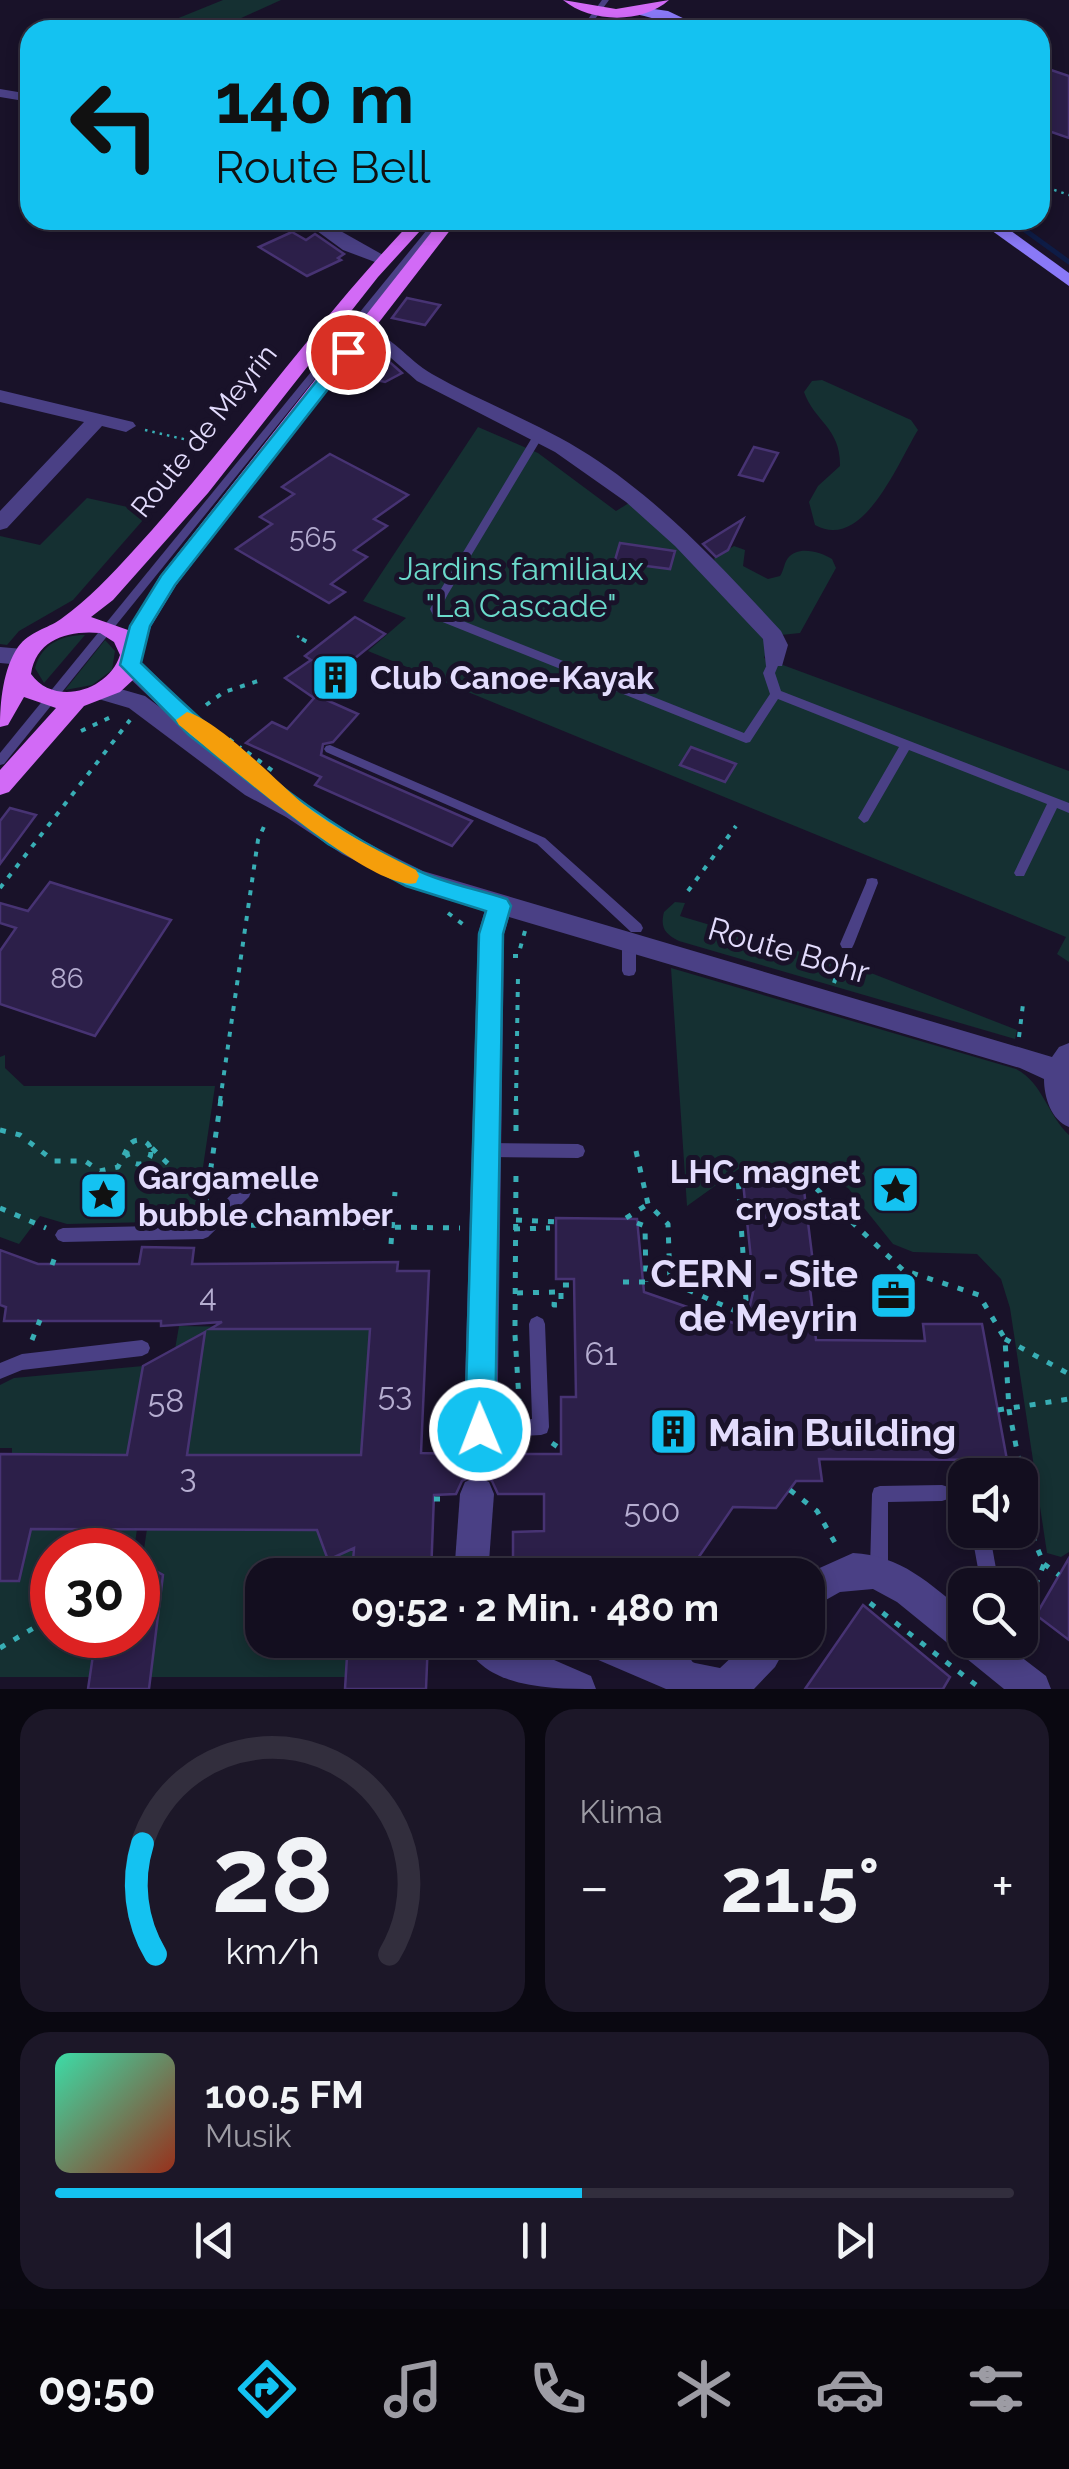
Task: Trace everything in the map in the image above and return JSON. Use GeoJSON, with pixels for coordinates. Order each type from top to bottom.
{"type":"FeatureCollection","features":[{"type":"Feature","properties":{"kind":"main road"},"geometry":{"type":"LineString","coordinates":[[570,0],[664,14],[678,20]]}},
{"type":"Feature","properties":{"kind":"main road"},"geometry":{"type":"LineString","coordinates":[[619,20],[664,0],[700,20]]}},
{"type":"Feature","properties":{"kind":"main road","name":"Route de Meyrin"},"geometry":{"type":"LineString","coordinates":[[14,662],[35,642],[64,628],[105,595],[200,489],[383,260],[412,230]]}},
{"type":"Feature","properties":{"kind":"main road","name":"Route de Meyrin"},"geometry":{"type":"LineString","coordinates":[[46,698],[76,700],[103,692],[120,680],[131,661],[140,626],[168,581],[442,230]]}},
{"type":"Feature","properties":{"kind":"main road"},"geometry":{"type":"LineString","coordinates":[[998,230],[1069,281]]}},
{"type":"Feature","properties":{"kind":"main road"},"geometry":{"type":"LineString","coordinates":[[64,628],[105,628],[128,644],[131,661]]}},
{"type":"Feature","properties":{"kind":"main road"},"geometry":{"type":"LineString","coordinates":[[14,662],[28,688],[46,698]]}},
{"type":"Feature","properties":{"kind":"main road"},"geometry":{"type":"LineString","coordinates":[[0,719],[14,662]]}},
{"type":"Feature","properties":{"kind":"main road"},"geometry":{"type":"LineString","coordinates":[[0,786],[76,700]]}},
{"type":"Feature","properties":{"kind":"street"},"geometry":{"type":"LineString","coordinates":[[325,230],[383,260]]}},
{"type":"Feature","properties":{"kind":"street"},"geometry":{"type":"LineString","coordinates":[[363,332],[384,340],[414,371],[585,462],[701,558],[773,636],[778,645],[774,661]]}},
{"type":"Feature","properties":{"kind":"street"},"geometry":{"type":"LineString","coordinates":[[0,396],[126,426]]}},
{"type":"Feature","properties":{"kind":"street"},"geometry":{"type":"LineString","coordinates":[[0,524],[96,420]]}},
{"type":"Feature","properties":{"kind":"street"},"geometry":{"type":"LineString","coordinates":[[131,661],[196,730],[266,781],[283,812]]}},
{"type":"Feature","properties":{"kind":"street"},"geometry":{"type":"LineString","coordinates":[[103,692],[137,702],[283,812]]}},
{"type":"Feature","properties":{"kind":"street","name":"Route Bohr"},"geometry":{"type":"LineString","coordinates":[[283,812],[391,869],[440,889],[556,920],[633,933],[1026,1058],[1063,1064],[1056,1087],[1069,1114]]}},
{"type":"Feature","properties":{"kind":"street"},"geometry":{"type":"LineString","coordinates":[[480,1442],[491,934],[499,906]]}},
{"type":"Feature","properties":{"kind":"street"},"geometry":{"type":"LineString","coordinates":[[464,1497],[472,1558]]}},
{"type":"Feature","properties":{"kind":"street"},"geometry":{"type":"LineString","coordinates":[[825,1579],[850,1568],[879,1570],[998,1661]]}},
{"type":"Feature","properties":{"kind":"street"},"geometry":{"type":"LineString","coordinates":[[534,1658],[578,1689]]}},
{"type":"Feature","properties":{"kind":"street"},"geometry":{"type":"LineString","coordinates":[[638,1658],[701,1684],[720,1686],[741,1677],[757,1658]]}},
{"type":"Feature","properties":{"kind":"street"},"geometry":{"type":"LineString","coordinates":[[748,1689],[762,1658]]}},
{"type":"Feature","properties":{"kind":"lane"},"geometry":{"type":"LineString","coordinates":[[105,628],[424,230]]}},
{"type":"Feature","properties":{"kind":"lane"},"geometry":{"type":"LineString","coordinates":[[0,748],[105,628],[431,230]]}},
{"type":"Feature","properties":{"kind":"lane"},"geometry":{"type":"LineString","coordinates":[[538,436],[443,594],[435,609],[439,616],[746,738],[776,694]]}},
{"type":"Feature","properties":{"kind":"lane"},"geometry":{"type":"LineString","coordinates":[[774,661],[769,672],[776,694]]}},
{"type":"Feature","properties":{"kind":"lane"},"geometry":{"type":"LineString","coordinates":[[776,694],[1069,808]]}},
{"type":"Feature","properties":{"kind":"lane"},"geometry":{"type":"LineString","coordinates":[[0,761],[46,698]]}},
{"type":"Feature","properties":{"kind":"lane"},"geometry":{"type":"LineString","coordinates":[[864,818],[906,745]]}},
{"type":"Feature","properties":{"kind":"lane"},"geometry":{"type":"LineString","coordinates":[[330,749],[548,845],[633,933],[628,971]]}},
{"type":"Feature","properties":{"kind":"lane"},"geometry":{"type":"LineString","coordinates":[[1020,873],[1054,802]]}},
{"type":"Feature","properties":{"kind":"lane"},"geometry":{"type":"LineString","coordinates":[[847,944],[872,882]]}},
{"type":"Feature","properties":{"kind":"lane"},"geometry":{"type":"LineString","coordinates":[[484,1150],[578,1151]]}},
{"type":"Feature","properties":{"kind":"lane"},"geometry":{"type":"LineString","coordinates":[[62,1235],[203,1232],[244,1192]]}},
{"type":"Feature","properties":{"kind":"lane"},"geometry":{"type":"LineString","coordinates":[[480,1442],[540,1427],[537,1324]]}},
{"type":"Feature","properties":{"kind":"lane"},"geometry":{"type":"LineString","coordinates":[[0,1371],[22,1362],[142,1348]]}},
{"type":"Feature","properties":{"kind":"lane"},"geometry":{"type":"LineString","coordinates":[[879,1570],[880,1494],[942,1492]]}},
{"type":"Feature","properties":{"kind":"lane"},"geometry":{"type":"LineString","coordinates":[[677,1658],[701,1684]]}},
{"type":"Feature","properties":{"kind":"path"},"geometry":{"type":"LineString","coordinates":[[1052,190],[1069,195]]}},
{"type":"Feature","properties":{"kind":"path"},"geometry":{"type":"LineString","coordinates":[[126,426],[208,446]]}},
{"type":"Feature","properties":{"kind":"path"},"geometry":{"type":"LineString","coordinates":[[297,636],[313,645]]}},
{"type":"Feature","properties":{"kind":"path"},"geometry":{"type":"LineString","coordinates":[[198,711],[224,692],[261,680]]}},
{"type":"Feature","properties":{"kind":"path"},"geometry":{"type":"LineString","coordinates":[[0,888],[133,717]]}},
{"type":"Feature","properties":{"kind":"path"},"geometry":{"type":"LineString","coordinates":[[205,1200],[258,840],[283,812]]}},
{"type":"Feature","properties":{"kind":"path"},"geometry":{"type":"LineString","coordinates":[[688,891],[736,826]]}},
{"type":"Feature","properties":{"kind":"path"},"geometry":{"type":"LineString","coordinates":[[435,908],[457,917],[468,928],[468,937]]}},
{"type":"Feature","properties":{"kind":"path"},"geometry":{"type":"LineString","coordinates":[[503,956],[518,956],[525,929],[556,920]]}},
{"type":"Feature","properties":{"kind":"path"},"geometry":{"type":"LineString","coordinates":[[832,989],[847,944]]}},
{"type":"Feature","properties":{"kind":"path"},"geometry":{"type":"LineString","coordinates":[[518,975],[516,1395],[554,1446],[561,1444]]}},
{"type":"Feature","properties":{"kind":"path"},"geometry":{"type":"LineString","coordinates":[[1017,1042],[1023,1004]]}},
{"type":"Feature","properties":{"kind":"path"},"geometry":{"type":"LineString","coordinates":[[0,1129],[20,1136],[54,1161],[85,1160],[92,1169],[105,1172],[118,1167],[128,1146],[140,1140],[214,1208]]}},
{"type":"Feature","properties":{"kind":"path"},"geometry":{"type":"LineString","coordinates":[[128,1146],[126,1157],[136,1163],[148,1159],[152,1148]]}},
{"type":"Feature","properties":{"kind":"path"},"geometry":{"type":"LineString","coordinates":[[636,1151],[648,1204],[668,1224],[670,1282]]}},
{"type":"Feature","properties":{"kind":"path"},"geometry":{"type":"LineString","coordinates":[[623,1282],[670,1282],[747,1316],[738,1176],[805,1178],[903,1270],[979,1295],[1005,1338],[1009,1410],[1035,1542],[1044,1564],[1059,1575]]}},
{"type":"Feature","properties":{"kind":"path"},"geometry":{"type":"LineString","coordinates":[[392,1244],[395,1192]]}},
{"type":"Feature","properties":{"kind":"path"},"geometry":{"type":"LineString","coordinates":[[626,1218],[648,1204]]}},
{"type":"Feature","properties":{"kind":"path"},"geometry":{"type":"LineString","coordinates":[[0,1208],[62,1235]]}},
{"type":"Feature","properties":{"kind":"path"},"geometry":{"type":"LineString","coordinates":[[515,1220],[556,1222]]}},
{"type":"Feature","properties":{"kind":"path"},"geometry":{"type":"LineString","coordinates":[[231,1222],[239,1227],[550,1228]]}},
{"type":"Feature","properties":{"kind":"path"},"geometry":{"type":"LineString","coordinates":[[637,1223],[645,1226],[646,1282]]}},
{"type":"Feature","properties":{"kind":"path"},"geometry":{"type":"LineString","coordinates":[[515,1292],[554,1292],[554,1306],[562,1305],[562,1285],[574,1285]]}},
{"type":"Feature","properties":{"kind":"path"},"geometry":{"type":"LineString","coordinates":[[1005,1338],[1069,1374]]}},
{"type":"Feature","properties":{"kind":"path"},"geometry":{"type":"LineString","coordinates":[[998,1410],[1069,1399]]}},
{"type":"Feature","properties":{"kind":"path"},"geometry":{"type":"LineString","coordinates":[[434,1499],[464,1497]]}},
{"type":"Feature","properties":{"kind":"path"},"geometry":{"type":"LineString","coordinates":[[1038,1579],[1044,1564]]}},
{"type":"Feature","properties":{"kind":"path"},"geometry":{"type":"LineString","coordinates":[[0,1648],[30,1630]]}},
{"type":"Feature","properties":{"kind":"green space"},"geometry":{"type":"Polygon","coordinates":[[[223,0],[281,0],[237,20],[174,20],[223,0]]]}},
{"type":"Feature","properties":{"kind":"green space"},"geometry":{"type":"Polygon","coordinates":[[[822,380],[911,420],[918,430],[877,500],[848,526],[832,530],[815,525],[809,502],[818,486],[840,466],[836,442],[804,392],[812,381],[822,380]]]}},
{"type":"Feature","properties":{"kind":"green space","name":"Jardins familiaux \"La Cascade\""},"geometry":{"type":"Polygon","coordinates":[[[478,427],[538,453],[616,511],[629,503],[682,546],[771,642],[764,658],[1069,771],[1069,962],[1057,954],[1066,937],[368,651],[406,618],[363,601],[478,427]]]}},
{"type":"Feature","properties":{"kind":"green space"},"geometry":{"type":"Polygon","coordinates":[[[87,498],[150,512],[73,600],[19,631],[7,645],[0,644],[0,536],[40,545],[87,498]]]}},
{"type":"Feature","properties":{"kind":"green space"},"geometry":{"type":"Polygon","coordinates":[[[734,546],[745,550],[743,566],[768,579],[780,576],[788,558],[798,552],[816,552],[832,559],[836,568],[800,633],[781,635],[715,562],[714,558],[734,546]]]}},
{"type":"Feature","properties":{"kind":"green space"},"geometry":{"type":"Polygon","coordinates":[[[85,635],[44,683],[35,668],[47,647],[61,639],[85,635]]]}},
{"type":"Feature","properties":{"kind":"green space"},"geometry":{"type":"Polygon","coordinates":[[[105,640],[115,651],[112,670],[92,685],[65,690],[105,640]]]}},
{"type":"Feature","properties":{"kind":"green space"},"geometry":{"type":"Polygon","coordinates":[[[675,902],[685,903],[680,916],[871,973],[1017,1030],[1015,1039],[679,941],[663,926],[664,912],[675,902]]]}},
{"type":"Feature","properties":{"kind":"green space"},"geometry":{"type":"Polygon","coordinates":[[[671,968],[1016,1069],[1033,1082],[1069,1135],[1069,1552],[1061,1557],[1047,1553],[1038,1493],[1038,1458],[1033,1458],[1010,1308],[1001,1279],[977,1254],[913,1252],[893,1244],[848,1188],[808,1170],[740,1168],[687,1206],[671,968]]]}},
{"type":"Feature","properties":{"kind":"green space"},"geometry":{"type":"Polygon","coordinates":[[[5,1055],[5,1068],[24,1086],[215,1086],[195,1221],[67,1224],[40,1216],[19,1244],[0,1237],[0,1057],[5,1055]]]}},
{"type":"Feature","properties":{"kind":"green space"},"geometry":{"type":"Polygon","coordinates":[[[179,1326],[378,1329],[369,1455],[171,1455],[173,1361],[179,1326]]]}},
{"type":"Feature","properties":{"kind":"green space"},"geometry":{"type":"Polygon","coordinates":[[[143,1366],[131,1433],[140,1438],[137,1455],[12,1454],[12,1448],[0,1448],[0,1385],[14,1378],[143,1366]]]}},
{"type":"Feature","properties":{"kind":"green space"},"geometry":{"type":"Polygon","coordinates":[[[0,1529],[30,1529],[30,1658],[99,1658],[101,1677],[0,1677],[0,1529]]]}},
{"type":"Feature","properties":{"kind":"green space"},"geometry":{"type":"Polygon","coordinates":[[[160,1529],[344,1530],[353,1558],[245,1558],[245,1658],[355,1658],[354,1677],[137,1677],[149,1658],[160,1658],[160,1529]]]}},
{"type":"Feature","properties":{"kind":"building"},"geometry":{"type":"Polygon","coordinates":[[[1050,70],[1069,76],[1069,138],[1050,131],[1050,70]]]}},
{"type":"Feature","properties":{"kind":"building"},"geometry":{"type":"Polygon","coordinates":[[[292,232],[306,240],[315,234],[344,254],[338,258],[341,260],[307,276],[259,247],[292,232]]]}},
{"type":"Feature","properties":{"kind":"building"},"geometry":{"type":"Polygon","coordinates":[[[407,298],[440,305],[425,325],[392,318],[407,298]]]}},
{"type":"Feature","properties":{"kind":"building"},"geometry":{"type":"Polygon","coordinates":[[[363,357],[384,357],[402,373],[385,382],[350,374],[363,357]]]}},
{"type":"Feature","properties":{"kind":"building"},"geometry":{"type":"Polygon","coordinates":[[[754,447],[778,453],[763,481],[739,475],[754,447]]]}},
{"type":"Feature","properties":{"kind":"building"},"geometry":{"type":"Polygon","coordinates":[[[330,454],[408,495],[374,519],[387,526],[354,550],[367,557],[331,584],[345,592],[329,603],[236,549],[272,524],[260,517],[294,494],[282,487],[330,454]]]}},
{"type":"Feature","properties":{"kind":"building"},"geometry":{"type":"Polygon","coordinates":[[[743,519],[728,550],[716,557],[703,544],[743,519]]]}},
{"type":"Feature","properties":{"kind":"building"},"geometry":{"type":"Polygon","coordinates":[[[620,543],[675,551],[670,569],[613,567],[620,543]]]}},
{"type":"Feature","properties":{"kind":"building"},"geometry":{"type":"Polygon","coordinates":[[[355,617],[385,634],[338,672],[345,674],[322,698],[358,714],[333,742],[323,744],[321,755],[472,821],[452,846],[315,785],[321,777],[246,743],[272,722],[287,729],[314,698],[285,678],[311,660],[305,656],[355,617]]]}},
{"type":"Feature","properties":{"kind":"building"},"geometry":{"type":"Polygon","coordinates":[[[691,747],[736,764],[725,782],[680,765],[691,747]]]}},
{"type":"Feature","properties":{"kind":"building"},"geometry":{"type":"Polygon","coordinates":[[[10,808],[36,815],[0,864],[0,821],[10,808]]]}},
{"type":"Feature","properties":{"kind":"building"},"geometry":{"type":"Polygon","coordinates":[[[50,882],[171,920],[95,1036],[0,1004],[0,951],[16,928],[0,923],[0,903],[28,911],[50,882]]]}},
{"type":"Feature","properties":{"kind":"building"},"geometry":{"type":"Polygon","coordinates":[[[743,1182],[803,1182],[816,1287],[810,1288],[816,1340],[925,1341],[923,1324],[982,1324],[1007,1458],[819,1459],[822,1481],[796,1481],[776,1508],[733,1507],[698,1558],[513,1558],[513,1532],[544,1531],[544,1494],[498,1494],[492,1481],[481,1474],[495,1467],[501,1454],[561,1454],[561,1397],[576,1397],[574,1279],[556,1279],[556,1218],[637,1219],[644,1292],[745,1327],[754,1288],[743,1182]]]}},
{"type":"Feature","properties":{"kind":"building"},"geometry":{"type":"Polygon","coordinates":[[[142,1247],[194,1248],[192,1264],[398,1262],[397,1271],[429,1271],[421,1453],[459,1454],[465,1467],[476,1474],[462,1481],[456,1494],[434,1495],[432,1558],[353,1558],[354,1548],[327,1558],[317,1530],[30,1528],[19,1581],[0,1581],[0,1454],[127,1455],[143,1366],[205,1332],[187,1455],[361,1455],[370,1329],[210,1329],[222,1322],[161,1326],[161,1321],[4,1321],[6,1307],[0,1305],[0,1250],[38,1264],[139,1264],[142,1247]]]}},
{"type":"Feature","properties":{"kind":"building"},"geometry":{"type":"Polygon","coordinates":[[[1069,1558],[1069,1640],[1038,1617],[1069,1558]]]}},
{"type":"Feature","properties":{"kind":"building"},"geometry":{"type":"Polygon","coordinates":[[[863,1605],[950,1677],[943,1689],[805,1689],[863,1605]]]}},
{"type":"Feature","properties":{"kind":"building"},"geometry":{"type":"Polygon","coordinates":[[[93,1658],[153,1658],[149,1689],[88,1689],[93,1658]]]}},
{"type":"Feature","properties":{"kind":"building"},"geometry":{"type":"Polygon","coordinates":[[[347,1658],[427,1658],[426,1689],[345,1689],[347,1658]]]}},
{"type":"Feature","properties":{"kind":"waterway"},"geometry":{"type":"LineString","coordinates":[[1025,230],[1069,262]]}},
{"type":"Feature","properties":{"kind":"slow traffic"},"geometry":{"type":"LineString","coordinates":[[187,720],[266,781],[295,810],[351,847],[407,876]]}},
{"type":"Feature","properties":{"kind":"place","name":"Club Canoe-Kayak"},"geometry":{"type":"Point","coordinates":[335,677]}},
{"type":"Feature","properties":{"kind":"place","name":"LHC magnet cryostat"},"geometry":{"type":"Point","coordinates":[896,1189]}},
{"type":"Feature","properties":{"kind":"place","name":"Gargamelle bubble chamber"},"geometry":{"type":"Point","coordinates":[103,1195]}},
{"type":"Feature","properties":{"kind":"place","name":"CERN - Site de Meyrin"},"geometry":{"type":"Point","coordinates":[893,1295]}},
{"type":"Feature","properties":{"kind":"place","name":"Main Building"},"geometry":{"type":"Point","coordinates":[673,1432]}},
{"type":"Feature","properties":{"kind":"route"},"geometry":{"type":"LineString","coordinates":[[348,352],[298,410],[168,581],[140,626],[130,665],[196,730],[336,838],[414,879],[499,906],[491,934],[480,1430]]}}]}
